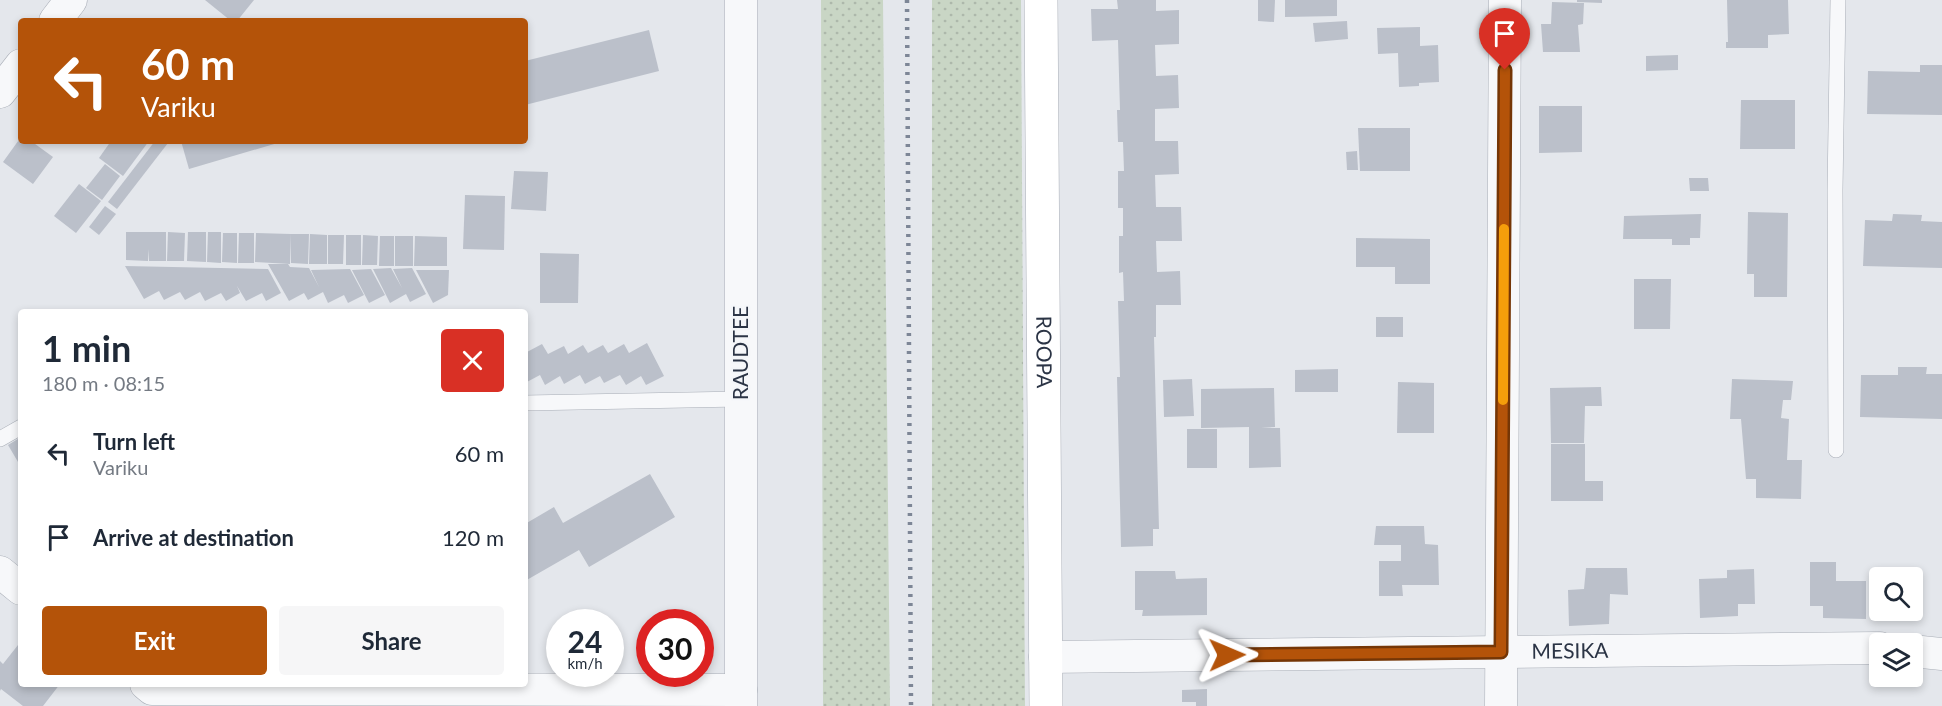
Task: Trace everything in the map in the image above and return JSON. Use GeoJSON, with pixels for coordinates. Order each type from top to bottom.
{"type":"FeatureCollection","features":[{"type":"Feature","properties":{"kind":"street"},"geometry":{"type":"LineString","coordinates":[[57,18],[71,0]]}},
{"type":"Feature","properties":{"kind":"street","name":"RAUDTEE"},"geometry":{"type":"LineString","coordinates":[[741,0],[741,698]]}},
{"type":"Feature","properties":{"kind":"street","name":"ROOPA"},"geometry":{"type":"LineString","coordinates":[[1041,0],[1046,706]]}},
{"type":"Feature","properties":{"kind":"street"},"geometry":{"type":"LineString","coordinates":[[1501,706],[1505,0]]}},
{"type":"Feature","properties":{"kind":"street"},"geometry":{"type":"LineString","coordinates":[[0,92],[18,68]]}},
{"type":"Feature","properties":{"kind":"street"},"geometry":{"type":"LineString","coordinates":[[0,572],[18,587]]}},
{"type":"Feature","properties":{"kind":"street","name":"MESIKA"},"geometry":{"type":"LineString","coordinates":[[1045,657],[1869,648]]}},
{"type":"Feature","properties":{"kind":"street"},"geometry":{"type":"LineString","coordinates":[[1923,652],[1942,654]]}},
{"type":"Feature","properties":{"kind":"street"},"geometry":{"type":"LineString","coordinates":[[150,687],[152,689],[741,698]]}},
{"type":"Feature","properties":{"kind":"lane"},"geometry":{"type":"LineString","coordinates":[[1836,450],[1835,202],[1838,0]]}},
{"type":"Feature","properties":{"kind":"lane"},"geometry":{"type":"LineString","coordinates":[[528,403],[741,399]]}},
{"type":"Feature","properties":{"kind":"lane"},"geometry":{"type":"LineString","coordinates":[[0,439],[18,429]]}},
{"type":"Feature","properties":{"kind":"green space"},"geometry":{"type":"Polygon","coordinates":[[[821,0],[883,0],[890,706],[823,706],[821,0]]]}},
{"type":"Feature","properties":{"kind":"green space"},"geometry":{"type":"Polygon","coordinates":[[[932,0],[1021,0],[1025,706],[932,706],[932,0]]]}},
{"type":"Feature","properties":{"kind":"building"},"geometry":{"type":"Polygon","coordinates":[[[205,0],[254,0],[239,18],[227,18],[205,0]]]}},
{"type":"Feature","properties":{"kind":"building"},"geometry":{"type":"Polygon","coordinates":[[[1117,0],[1156,0],[1156,11],[1179,10],[1179,44],[1155,45],[1156,76],[1178,75],[1179,108],[1155,109],[1155,141],[1178,141],[1179,174],[1155,175],[1156,207],[1181,207],[1182,241],[1156,241],[1157,272],[1180,271],[1181,305],[1156,305],[1156,337],[1154,337],[1159,529],[1153,529],[1153,546],[1121,547],[1117,377],[1120,377],[1118,301],[1124,301],[1123,272],[1119,273],[1119,236],[1123,236],[1123,208],[1118,208],[1118,171],[1124,171],[1123,142],[1118,142],[1117,110],[1120,110],[1118,40],[1092,41],[1091,9],[1118,9],[1117,0]]]}},
{"type":"Feature","properties":{"kind":"building"},"geometry":{"type":"Polygon","coordinates":[[[1258,0],[1275,0],[1274,22],[1258,21],[1258,0]]]}},
{"type":"Feature","properties":{"kind":"building"},"geometry":{"type":"Polygon","coordinates":[[[1285,0],[1337,0],[1337,16],[1285,17],[1285,0]]]}},
{"type":"Feature","properties":{"kind":"building"},"geometry":{"type":"Polygon","coordinates":[[[1577,0],[1602,0],[1602,3],[1577,2],[1577,0]]]}},
{"type":"Feature","properties":{"kind":"building"},"geometry":{"type":"Polygon","coordinates":[[[1727,0],[1788,0],[1789,34],[1768,35],[1768,48],[1726,48],[1726,42],[1728,42],[1727,0]]]}},
{"type":"Feature","properties":{"kind":"building"},"geometry":{"type":"Polygon","coordinates":[[[1552,2],[1584,3],[1583,24],[1578,25],[1580,52],[1543,52],[1541,24],[1551,24],[1552,2]]]}},
{"type":"Feature","properties":{"kind":"building"},"geometry":{"type":"Polygon","coordinates":[[[1347,21],[1348,39],[1315,42],[1313,23],[1347,21]]]}},
{"type":"Feature","properties":{"kind":"building"},"geometry":{"type":"Polygon","coordinates":[[[1420,27],[1420,46],[1438,45],[1439,82],[1399,87],[1398,53],[1378,54],[1377,28],[1420,27]]]}},
{"type":"Feature","properties":{"kind":"building"},"geometry":{"type":"Polygon","coordinates":[[[649,30],[659,71],[528,104],[528,60],[649,30]]]}},
{"type":"Feature","properties":{"kind":"building"},"geometry":{"type":"Polygon","coordinates":[[[1678,55],[1678,70],[1646,71],[1646,56],[1678,55]]]}},
{"type":"Feature","properties":{"kind":"building"},"geometry":{"type":"Polygon","coordinates":[[[1920,65],[1942,65],[1942,115],[1867,114],[1868,71],[1920,72],[1920,65]]]}},
{"type":"Feature","properties":{"kind":"building"},"geometry":{"type":"Polygon","coordinates":[[[1741,100],[1795,100],[1795,149],[1740,149],[1741,100]]]}},
{"type":"Feature","properties":{"kind":"building"},"geometry":{"type":"Polygon","coordinates":[[[1539,106],[1582,106],[1582,152],[1539,153],[1539,106]]]}},
{"type":"Feature","properties":{"kind":"building"},"geometry":{"type":"Polygon","coordinates":[[[1358,128],[1410,128],[1410,171],[1360,171],[1358,128]]]}},
{"type":"Feature","properties":{"kind":"building"},"geometry":{"type":"Polygon","coordinates":[[[18,141],[18,144],[35,144],[53,157],[33,184],[3,162],[18,141]]]}},
{"type":"Feature","properties":{"kind":"building"},"geometry":{"type":"Polygon","coordinates":[[[109,144],[147,144],[123,176],[99,158],[109,144]]]}},
{"type":"Feature","properties":{"kind":"building"},"geometry":{"type":"Polygon","coordinates":[[[153,144],[167,144],[117,209],[108,202],[153,144]]]}},
{"type":"Feature","properties":{"kind":"building"},"geometry":{"type":"Polygon","coordinates":[[[182,144],[274,144],[189,169],[182,144]]]}},
{"type":"Feature","properties":{"kind":"building"},"geometry":{"type":"Polygon","coordinates":[[[1357,151],[1358,170],[1347,170],[1346,152],[1357,151]]]}},
{"type":"Feature","properties":{"kind":"building"},"geometry":{"type":"Polygon","coordinates":[[[105,164],[120,176],[102,200],[86,188],[105,164]]]}},
{"type":"Feature","properties":{"kind":"building"},"geometry":{"type":"Polygon","coordinates":[[[514,171],[548,172],[546,211],[511,209],[514,171]]]}},
{"type":"Feature","properties":{"kind":"building"},"geometry":{"type":"Polygon","coordinates":[[[1689,178],[1708,178],[1709,191],[1690,191],[1689,178]]]}},
{"type":"Feature","properties":{"kind":"building"},"geometry":{"type":"Polygon","coordinates":[[[79,184],[101,201],[76,233],[54,216],[79,184]]]}},
{"type":"Feature","properties":{"kind":"building"},"geometry":{"type":"Polygon","coordinates":[[[465,195],[505,196],[504,250],[463,249],[465,195]]]}},
{"type":"Feature","properties":{"kind":"building"},"geometry":{"type":"Polygon","coordinates":[[[105,206],[116,214],[99,235],[89,227],[105,206]]]}},
{"type":"Feature","properties":{"kind":"building"},"geometry":{"type":"Polygon","coordinates":[[[1748,212],[1788,213],[1787,297],[1754,297],[1754,274],[1747,274],[1748,212]]]}},
{"type":"Feature","properties":{"kind":"building"},"geometry":{"type":"Polygon","coordinates":[[[1701,214],[1700,238],[1690,238],[1690,245],[1672,245],[1672,239],[1623,239],[1624,216],[1701,214]]]}},
{"type":"Feature","properties":{"kind":"building"},"geometry":{"type":"Polygon","coordinates":[[[1893,214],[1922,215],[1921,221],[1942,222],[1942,268],[1863,266],[1865,220],[1892,221],[1893,214]]]}},
{"type":"Feature","properties":{"kind":"building"},"geometry":{"type":"Polygon","coordinates":[[[126,232],[166,232],[166,261],[149,261],[149,249],[148,261],[126,260],[126,232]]]}},
{"type":"Feature","properties":{"kind":"building"},"geometry":{"type":"Polygon","coordinates":[[[168,232],[185,233],[184,261],[167,261],[168,232]]]}},
{"type":"Feature","properties":{"kind":"building"},"geometry":{"type":"Polygon","coordinates":[[[188,232],[206,232],[206,262],[187,261],[188,232]]]}},
{"type":"Feature","properties":{"kind":"building"},"geometry":{"type":"Polygon","coordinates":[[[208,232],[221,232],[221,263],[207,262],[208,232]]]}},
{"type":"Feature","properties":{"kind":"building"},"geometry":{"type":"Polygon","coordinates":[[[223,233],[237,233],[237,263],[222,262],[223,233]]]}},
{"type":"Feature","properties":{"kind":"building"},"geometry":{"type":"Polygon","coordinates":[[[239,233],[254,233],[254,263],[238,263],[239,233]]]}},
{"type":"Feature","properties":{"kind":"building"},"geometry":{"type":"Polygon","coordinates":[[[256,233],[291,234],[290,264],[255,262],[256,233]]]}},
{"type":"Feature","properties":{"kind":"building"},"geometry":{"type":"Polygon","coordinates":[[[291,234],[309,234],[308,264],[291,263],[291,234]]]}},
{"type":"Feature","properties":{"kind":"building"},"geometry":{"type":"Polygon","coordinates":[[[310,234],[327,235],[327,264],[309,264],[310,234]]]}},
{"type":"Feature","properties":{"kind":"building"},"geometry":{"type":"Polygon","coordinates":[[[328,235],[344,235],[343,264],[328,264],[328,235]]]}},
{"type":"Feature","properties":{"kind":"building"},"geometry":{"type":"Polygon","coordinates":[[[346,235],[361,235],[361,265],[346,265],[346,235]]]}},
{"type":"Feature","properties":{"kind":"building"},"geometry":{"type":"Polygon","coordinates":[[[363,235],[378,236],[377,265],[362,265],[363,235]]]}},
{"type":"Feature","properties":{"kind":"building"},"geometry":{"type":"Polygon","coordinates":[[[380,236],[394,236],[394,266],[379,266],[380,236]]]}},
{"type":"Feature","properties":{"kind":"building"},"geometry":{"type":"Polygon","coordinates":[[[395,236],[413,236],[413,266],[395,266],[395,236]]]}},
{"type":"Feature","properties":{"kind":"building"},"geometry":{"type":"Polygon","coordinates":[[[415,236],[447,237],[447,266],[414,266],[415,236]]]}},
{"type":"Feature","properties":{"kind":"building"},"geometry":{"type":"Polygon","coordinates":[[[1356,238],[1430,239],[1430,284],[1395,284],[1395,267],[1356,267],[1356,238]]]}},
{"type":"Feature","properties":{"kind":"building"},"geometry":{"type":"Polygon","coordinates":[[[540,253],[579,254],[578,303],[540,303],[540,253]]]}},
{"type":"Feature","properties":{"kind":"building"},"geometry":{"type":"Polygon","coordinates":[[[268,264],[288,264],[290,267],[309,268],[319,287],[311,270],[350,269],[364,295],[348,303],[344,295],[328,303],[323,292],[308,300],[304,293],[289,301],[268,264]]]}},
{"type":"Feature","properties":{"kind":"building"},"geometry":{"type":"Polygon","coordinates":[[[125,266],[268,269],[281,293],[266,301],[262,293],[246,301],[237,286],[240,293],[226,301],[221,293],[205,301],[200,292],[185,300],[180,292],[164,300],[159,291],[144,299],[125,266]]]}},
{"type":"Feature","properties":{"kind":"building"},"geometry":{"type":"Polygon","coordinates":[[[391,268],[402,288],[393,269],[412,268],[426,294],[410,302],[406,294],[390,303],[373,269],[391,268]]]}},
{"type":"Feature","properties":{"kind":"building"},"geometry":{"type":"Polygon","coordinates":[[[371,269],[385,295],[369,303],[352,270],[371,269]]]}},
{"type":"Feature","properties":{"kind":"building"},"geometry":{"type":"Polygon","coordinates":[[[416,270],[449,270],[448,295],[433,303],[416,270]]]}},
{"type":"Feature","properties":{"kind":"building"},"geometry":{"type":"Polygon","coordinates":[[[1634,279],[1671,279],[1670,329],[1634,329],[1634,279]]]}},
{"type":"Feature","properties":{"kind":"building"},"geometry":{"type":"Polygon","coordinates":[[[1376,317],[1403,317],[1403,337],[1376,337],[1376,317]]]}},
{"type":"Feature","properties":{"kind":"building"},"geometry":{"type":"Polygon","coordinates":[[[647,343],[664,376],[646,385],[641,376],[626,385],[620,375],[604,383],[600,376],[585,384],[580,375],[564,384],[560,376],[545,385],[540,375],[528,381],[528,351],[542,344],[548,354],[564,346],[568,354],[583,345],[588,353],[603,345],[608,353],[624,344],[629,353],[647,343]]]}},
{"type":"Feature","properties":{"kind":"building"},"geometry":{"type":"Polygon","coordinates":[[[1898,367],[1927,367],[1926,374],[1942,374],[1942,419],[1860,417],[1861,375],[1898,375],[1898,367]]]}},
{"type":"Feature","properties":{"kind":"building"},"geometry":{"type":"Polygon","coordinates":[[[1338,369],[1338,392],[1295,392],[1295,370],[1338,369]]]}},
{"type":"Feature","properties":{"kind":"building"},"geometry":{"type":"Polygon","coordinates":[[[1192,379],[1194,416],[1164,417],[1163,380],[1192,379]]]}},
{"type":"Feature","properties":{"kind":"building"},"geometry":{"type":"Polygon","coordinates":[[[1732,379],[1793,381],[1791,400],[1783,400],[1781,418],[1789,419],[1787,460],[1802,460],[1801,499],[1756,498],[1756,479],[1746,479],[1741,419],[1730,419],[1732,379]]]}},
{"type":"Feature","properties":{"kind":"building"},"geometry":{"type":"Polygon","coordinates":[[[1398,382],[1434,383],[1434,433],[1397,433],[1398,382]]]}},
{"type":"Feature","properties":{"kind":"building"},"geometry":{"type":"Polygon","coordinates":[[[1601,387],[1602,406],[1585,406],[1584,443],[1551,443],[1550,388],[1601,387]]]}},
{"type":"Feature","properties":{"kind":"building"},"geometry":{"type":"Polygon","coordinates":[[[1274,388],[1275,427],[1261,428],[1280,428],[1281,467],[1249,468],[1249,427],[1201,428],[1201,389],[1274,388]]]}},
{"type":"Feature","properties":{"kind":"building"},"geometry":{"type":"Polygon","coordinates":[[[1187,429],[1217,429],[1217,468],[1187,468],[1187,429]]]}},
{"type":"Feature","properties":{"kind":"building"},"geometry":{"type":"Polygon","coordinates":[[[18,439],[18,462],[8,445],[18,439]]]}},
{"type":"Feature","properties":{"kind":"building"},"geometry":{"type":"Polygon","coordinates":[[[1551,444],[1585,444],[1585,481],[1603,481],[1603,501],[1551,501],[1551,444]]]}},
{"type":"Feature","properties":{"kind":"building"},"geometry":{"type":"Polygon","coordinates":[[[650,474],[675,517],[589,567],[579,550],[528,579],[528,522],[554,507],[563,523],[650,474]]]}},
{"type":"Feature","properties":{"kind":"building"},"geometry":{"type":"Polygon","coordinates":[[[1376,526],[1424,526],[1425,544],[1438,545],[1439,585],[1402,585],[1403,596],[1379,596],[1379,561],[1401,561],[1401,545],[1374,545],[1376,526]]]}},
{"type":"Feature","properties":{"kind":"building"},"geometry":{"type":"Polygon","coordinates":[[[1810,562],[1836,562],[1836,581],[1866,581],[1866,619],[1823,618],[1823,606],[1810,606],[1810,562]]]}},
{"type":"Feature","properties":{"kind":"building"},"geometry":{"type":"Polygon","coordinates":[[[1586,568],[1627,568],[1628,595],[1610,594],[1609,624],[1569,626],[1568,590],[1584,589],[1586,568]]]}},
{"type":"Feature","properties":{"kind":"building"},"geometry":{"type":"Polygon","coordinates":[[[1754,569],[1755,604],[1738,604],[1738,616],[1700,618],[1699,579],[1727,578],[1727,570],[1754,569]]]}},
{"type":"Feature","properties":{"kind":"building"},"geometry":{"type":"Polygon","coordinates":[[[1135,571],[1175,571],[1176,579],[1207,578],[1207,615],[1142,616],[1143,610],[1135,610],[1135,571]]]}},
{"type":"Feature","properties":{"kind":"building"},"geometry":{"type":"Polygon","coordinates":[[[18,645],[18,687],[58,687],[43,706],[23,706],[1,689],[0,691],[0,661],[3,664],[18,645]]]}},
{"type":"Feature","properties":{"kind":"building"},"geometry":{"type":"Polygon","coordinates":[[[1207,689],[1207,706],[1196,706],[1196,702],[1182,702],[1182,690],[1207,689]]]}},
{"type":"Feature","properties":{"kind":"railway"},"geometry":{"type":"LineString","coordinates":[[907,0],[911,706]]}},
{"type":"Feature","properties":{"kind":"slow traffic"},"geometry":{"type":"LineString","coordinates":[[1503,400],[1504,229]]}},
{"type":"Feature","properties":{"kind":"route"},"geometry":{"type":"LineString","coordinates":[[1227,655],[1501,652],[1505,70]]}}]}
